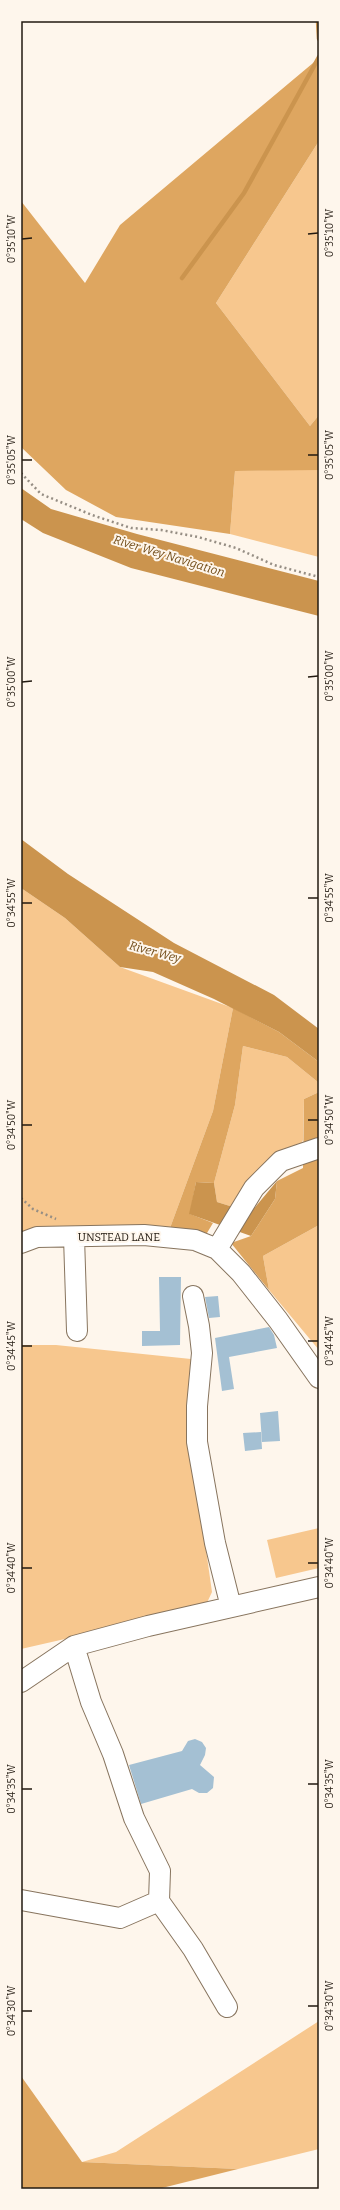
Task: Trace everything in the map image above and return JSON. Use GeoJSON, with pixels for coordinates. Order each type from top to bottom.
{"type":"FeatureCollection","features":[{"type":"Feature","properties":{"kind":"street"},"geometry":{"type":"LineString","coordinates":[[319,1148],[281,1161],[254,1188],[217,1249],[241,1273],[278,1320],[319,1378]]}},
{"type":"Feature","properties":{"kind":"street","name":"UNSTEAD LANE"},"geometry":{"type":"LineString","coordinates":[[21,1243],[37,1237],[144,1235],[195,1240],[217,1249]]}},
{"type":"Feature","properties":{"kind":"street"},"geometry":{"type":"LineString","coordinates":[[74,1237],[77,1331]]}},
{"type":"Feature","properties":{"kind":"street"},"geometry":{"type":"LineString","coordinates":[[193,1296],[199,1326],[202,1353],[197,1406],[197,1442],[215,1543],[231,1607]]}},
{"type":"Feature","properties":{"kind":"street"},"geometry":{"type":"LineString","coordinates":[[21,1682],[74,1646],[148,1626],[319,1587]]}},
{"type":"Feature","properties":{"kind":"street"},"geometry":{"type":"LineString","coordinates":[[74,1646],[91,1702],[113,1754],[134,1818],[160,1871],[159,1901],[192,1950],[227,2007]]}},
{"type":"Feature","properties":{"kind":"street"},"geometry":{"type":"LineString","coordinates":[[21,1900],[120,1918],[159,1901]]}},
{"type":"Feature","properties":{"kind":"path"},"geometry":{"type":"LineString","coordinates":[[21,473],[41,494],[92,515],[131,528],[161,530],[198,537],[236,548],[274,564],[319,577]]}},
{"type":"Feature","properties":{"kind":"shaded area"},"geometry":{"type":"Polygon","coordinates":[[[319,58],[319,141],[216,303],[310,426],[319,415],[319,470],[235,471],[230,534],[116,517],[66,490],[21,447],[21,201],[85,283],[120,225],[319,58]]]}},
{"type":"Feature","properties":{"kind":"shaded area"},"geometry":{"type":"Polygon","coordinates":[[[319,141],[319,415],[310,426],[216,303],[319,141]]]}},
{"type":"Feature","properties":{"kind":"shaded area"},"geometry":{"type":"Polygon","coordinates":[[[319,470],[319,557],[230,534],[235,471],[319,470]]]}},
{"type":"Feature","properties":{"kind":"shaded area"},"geometry":{"type":"Polygon","coordinates":[[[21,888],[65,918],[120,967],[233,1008],[213,1111],[170,1228],[21,1236],[21,888]]]}},
{"type":"Feature","properties":{"kind":"shaded area"},"geometry":{"type":"Polygon","coordinates":[[[233,1008],[279,1032],[319,1062],[319,1083],[287,1057],[243,1046],[235,1105],[214,1183],[196,1182],[190,1214],[213,1223],[204,1238],[170,1228],[213,1111],[233,1008]]]}},
{"type":"Feature","properties":{"kind":"shaded area"},"geometry":{"type":"Polygon","coordinates":[[[243,1046],[287,1057],[319,1083],[319,1092],[304,1099],[303,1140],[298,1153],[262,1166],[233,1207],[217,1202],[214,1183],[235,1105],[243,1046]]]}},
{"type":"Feature","properties":{"kind":"shaded area"},"geometry":{"type":"Polygon","coordinates":[[[319,1092],[319,1225],[263,1256],[269,1290],[231,1243],[251,1236],[275,1199],[277,1181],[303,1168],[304,1099],[319,1092]]]}},
{"type":"Feature","properties":{"kind":"shaded area"},"geometry":{"type":"Polygon","coordinates":[[[319,1225],[319,1350],[269,1290],[263,1256],[319,1225]]]}},
{"type":"Feature","properties":{"kind":"shaded area"},"geometry":{"type":"Polygon","coordinates":[[[21,1345],[56,1345],[191,1359],[195,1472],[212,1592],[205,1607],[21,1649],[21,1345]]]}},
{"type":"Feature","properties":{"kind":"shaded area"},"geometry":{"type":"Polygon","coordinates":[[[319,1528],[319,1568],[276,1578],[267,1540],[319,1528]]]}},
{"type":"Feature","properties":{"kind":"shaded area"},"geometry":{"type":"Polygon","coordinates":[[[319,2021],[319,2149],[238,2169],[82,2162],[116,2152],[319,2021]]]}},
{"type":"Feature","properties":{"kind":"shaded area"},"geometry":{"type":"Polygon","coordinates":[[[21,2076],[82,2162],[238,2169],[158,2189],[21,2189],[21,2076]]]}},
{"type":"Feature","properties":{"kind":"water","name":"River Wey Navigation"},"geometry":{"type":"Polygon","coordinates":[[[21,488],[51,509],[137,534],[319,581],[319,616],[131,568],[43,533],[21,519],[21,488]]]}},
{"type":"Feature","properties":{"kind":"water","name":"River Wey"},"geometry":{"type":"Polygon","coordinates":[[[21,839],[68,874],[174,943],[274,995],[319,1029],[319,1062],[279,1032],[214,999],[153,972],[120,967],[65,918],[21,888],[21,839]]]}},
{"type":"Feature","properties":{"kind":"water"},"geometry":{"type":"Polygon","coordinates":[[[277,1181],[275,1199],[251,1236],[189,1214],[196,1182],[214,1183],[217,1202],[233,1207],[246,1218],[277,1181]]]}},
{"type":"Feature","properties":{"kind":"building"},"geometry":{"type":"Polygon","coordinates":[[[159,1277],[181,1277],[180,1345],[142,1346],[142,1331],[160,1331],[159,1277]]]}},
{"type":"Feature","properties":{"kind":"building"},"geometry":{"type":"Polygon","coordinates":[[[218,1296],[220,1317],[209,1318],[205,1297],[218,1296]]]}},
{"type":"Feature","properties":{"kind":"building"},"geometry":{"type":"Polygon","coordinates":[[[269,1327],[274,1335],[277,1348],[229,1357],[234,1389],[222,1391],[215,1338],[269,1327]]]}},
{"type":"Feature","properties":{"kind":"building"},"geometry":{"type":"Polygon","coordinates":[[[278,1411],[280,1441],[262,1442],[260,1413],[278,1411]]]}},
{"type":"Feature","properties":{"kind":"building"},"geometry":{"type":"Polygon","coordinates":[[[261,1432],[262,1449],[245,1451],[243,1433],[261,1432]]]}},
{"type":"Feature","properties":{"kind":"building"},"geometry":{"type":"Polygon","coordinates":[[[195,1739],[202,1742],[206,1748],[205,1755],[200,1765],[214,1777],[213,1788],[207,1793],[199,1793],[192,1789],[141,1804],[129,1765],[182,1751],[188,1741],[195,1739]]]}},
{"type":"Feature","properties":{"kind":"waterway"},"geometry":{"type":"LineString","coordinates":[[318,21],[319,39]]}},
{"type":"Feature","properties":{"kind":"waterway"},"geometry":{"type":"LineString","coordinates":[[182,278],[244,193],[319,57]]}}]}
